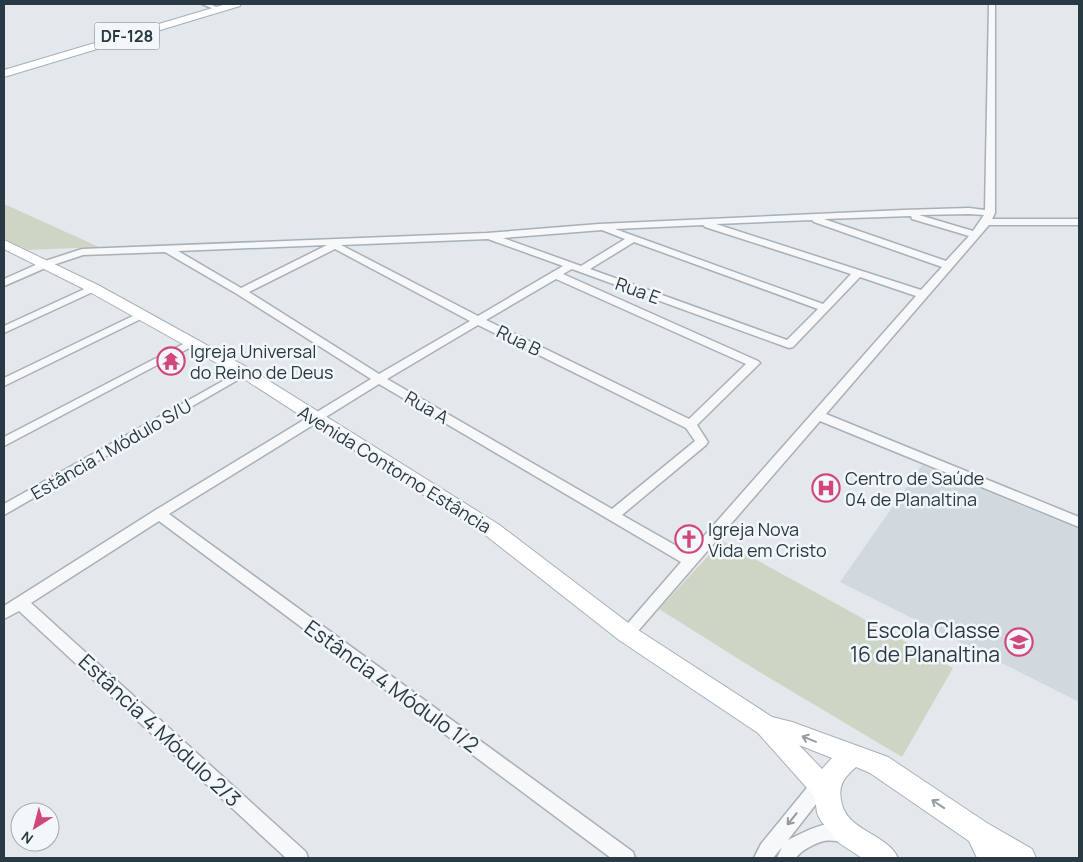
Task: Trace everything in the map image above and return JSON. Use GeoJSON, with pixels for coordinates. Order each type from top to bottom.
{"type":"FeatureCollection","features":[{"type":"Feature","properties":{"kind":"main road","name":"DF-128"},"geometry":{"type":"LineString","coordinates":[[4,72],[236,4]]}},
{"type":"Feature","properties":{"kind":"street"},"geometry":{"type":"LineString","coordinates":[[205,4],[218,9]]}},
{"type":"Feature","properties":{"kind":"street"},"geometry":{"type":"LineString","coordinates":[[627,634],[988,217],[992,4]]}},
{"type":"Feature","properties":{"kind":"street"},"geometry":{"type":"LineString","coordinates":[[4,283],[46,264],[82,252],[332,244],[487,236],[599,227],[903,213],[968,212],[988,217],[1079,222]]}},
{"type":"Feature","properties":{"kind":"street"},"geometry":{"type":"LineString","coordinates":[[903,213],[974,234]]}},
{"type":"Feature","properties":{"kind":"street"},"geometry":{"type":"LineString","coordinates":[[809,217],[947,265]]}},
{"type":"Feature","properties":{"kind":"street"},"geometry":{"type":"LineString","coordinates":[[700,222],[922,294]]}},
{"type":"Feature","properties":{"kind":"street"},"geometry":{"type":"LineString","coordinates":[[599,227],[825,308],[858,273]]}},
{"type":"Feature","properties":{"kind":"street","name":"Rua E"},"geometry":{"type":"LineString","coordinates":[[487,236],[789,345],[825,308]]}},
{"type":"Feature","properties":{"kind":"street"},"geometry":{"type":"LineString","coordinates":[[4,613],[159,514],[477,320],[556,275],[577,267],[632,239]]}},
{"type":"Feature","properties":{"kind":"street","name":"Avenida Contorno Estância"},"geometry":{"type":"LineString","coordinates":[[4,244],[93,288],[244,372],[491,530],[627,634],[766,726],[827,792],[830,813],[848,834],[885,858]]}},
{"type":"Feature","properties":{"kind":"street"},"geometry":{"type":"LineString","coordinates":[[241,292],[332,244]]}},
{"type":"Feature","properties":{"kind":"street","name":"Rua B"},"geometry":{"type":"LineString","coordinates":[[332,244],[477,320],[690,425],[702,442],[613,515]]}},
{"type":"Feature","properties":{"kind":"street","name":"Rua A"},"geometry":{"type":"LineString","coordinates":[[166,248],[241,292],[379,379],[690,561]]}},
{"type":"Feature","properties":{"kind":"street"},"geometry":{"type":"LineString","coordinates":[[556,275],[754,363],[690,425]]}},
{"type":"Feature","properties":{"kind":"street"},"geometry":{"type":"LineString","coordinates":[[4,330],[93,288]]}},
{"type":"Feature","properties":{"kind":"street"},"geometry":{"type":"LineString","coordinates":[[4,382],[141,314]]}},
{"type":"Feature","properties":{"kind":"street"},"geometry":{"type":"LineString","coordinates":[[4,442],[192,343]]}},
{"type":"Feature","properties":{"kind":"street","name":"Estância 1 Módulo S/U"},"geometry":{"type":"LineString","coordinates":[[4,510],[244,372]]}},
{"type":"Feature","properties":{"kind":"street"},"geometry":{"type":"LineString","coordinates":[[817,415],[1079,522]]}},
{"type":"Feature","properties":{"kind":"street","name":"Estância 4 Módulo 1/2"},"geometry":{"type":"LineString","coordinates":[[159,514],[626,858]]}},
{"type":"Feature","properties":{"kind":"street","name":"Estância 4 Módulo 2/3"},"geometry":{"type":"LineString","coordinates":[[20,602],[299,858]]}},
{"type":"Feature","properties":{"kind":"street","name":"Avenida Contorno Estância"},"geometry":{"type":"LineString","coordinates":[[766,726],[792,732],[851,756],[879,765],[978,832],[1023,858]]}},
{"type":"Feature","properties":{"kind":"street"},"geometry":{"type":"LineString","coordinates":[[763,858],[816,790],[827,792],[832,774],[851,756]]}},
{"type":"Feature","properties":{"kind":"street"},"geometry":{"type":"LineString","coordinates":[[786,858],[792,848],[823,832],[848,834]]}},
{"type":"Feature","properties":{"kind":"street"},"geometry":{"type":"LineString","coordinates":[[978,832],[990,858]]}},
{"type":"Feature","properties":{"kind":"shaded area","name":"Escola Classe 16 de Planaltina"},"geometry":{"type":"Polygon","coordinates":[[[922,465],[1079,529],[1079,702],[840,582],[922,465]]]}},
{"type":"Feature","properties":{"kind":"green space"},"geometry":{"type":"Polygon","coordinates":[[[4,204],[99,247],[28,250],[4,239],[4,204]]]}},
{"type":"Feature","properties":{"kind":"green space"},"geometry":{"type":"Polygon","coordinates":[[[722,541],[953,668],[902,757],[659,609],[722,541]]]}},
{"type":"Feature","properties":{"kind":"place","name":"Igreja Universal do Reino de Deus"},"geometry":{"type":"Point","coordinates":[171,361]}},
{"type":"Feature","properties":{"kind":"place","name":"Centro de Saúde 04 de Planaltina"},"geometry":{"type":"Point","coordinates":[826,488]}},
{"type":"Feature","properties":{"kind":"place","name":"Igreja Nova Vida em Cristo"},"geometry":{"type":"Point","coordinates":[689,539]}},
{"type":"Feature","properties":{"kind":"place","name":"Escola Classe 16 de Planaltina"},"geometry":{"type":"Point","coordinates":[1019,642]}}]}
